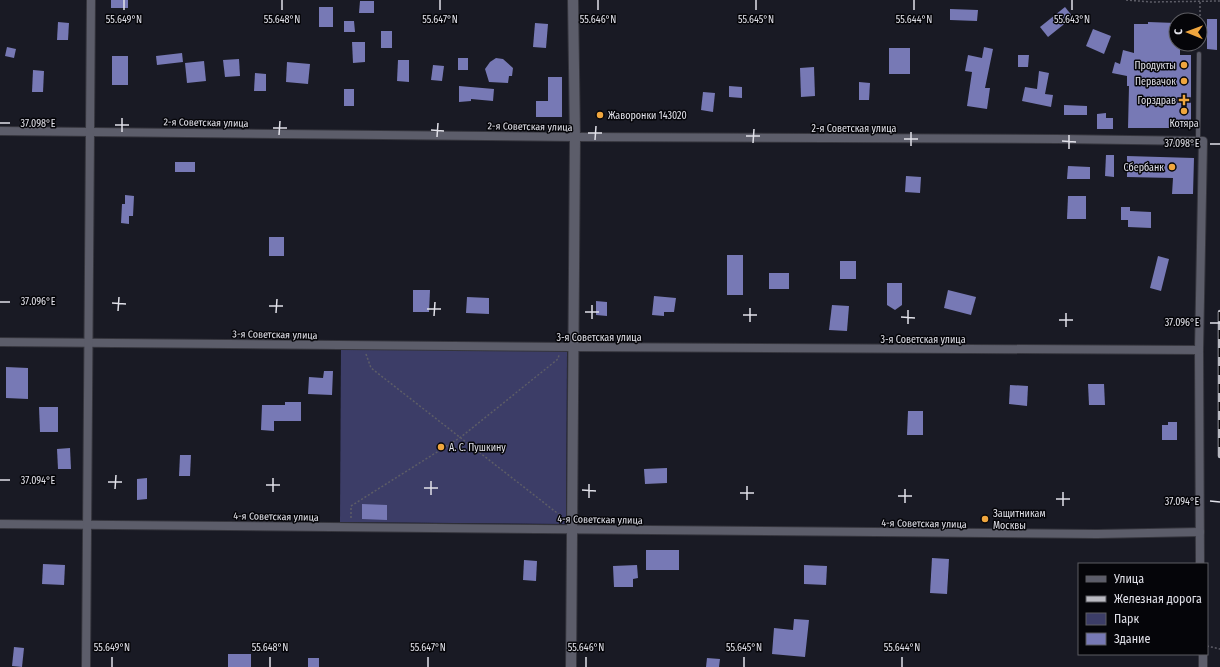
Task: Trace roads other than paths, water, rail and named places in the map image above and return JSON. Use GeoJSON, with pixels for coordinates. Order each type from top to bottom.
{"type":"FeatureCollection","features":[{"type":"Feature","properties":{"kind":"street"},"geometry":{"type":"LineString","coordinates":[[86,667],[92,0]]}},
{"type":"Feature","properties":{"kind":"street"},"geometry":{"type":"LineString","coordinates":[[571,667],[567,528],[572,347],[575,137],[573,0]]}},
{"type":"Feature","properties":{"kind":"street","name":"2-я Советская улица"},"geometry":{"type":"LineString","coordinates":[[0,131],[575,137],[1050,138],[1201,141]]}},
{"type":"Feature","properties":{"kind":"street"},"geometry":{"type":"LineString","coordinates":[[1200,563],[1199,350],[1201,141]]}},
{"type":"Feature","properties":{"kind":"street","name":"3-я Советская улица"},"geometry":{"type":"LineString","coordinates":[[0,342],[559,347],[1199,350]]}},
{"type":"Feature","properties":{"kind":"street","name":"4-я Советская улица"},"geometry":{"type":"LineString","coordinates":[[0,524],[1097,534],[1200,532]]}},
{"type":"Feature","properties":{"kind":"street"},"geometry":{"type":"LineString","coordinates":[[1203,655],[1203,667]]}},
{"type":"Feature","properties":{"kind":"lane"},"geometry":{"type":"LineString","coordinates":[[1199,54],[1201,141]]}},
{"type":"Feature","properties":{"kind":"railway"},"geometry":{"type":"LineString","coordinates":[[1220,312],[1220,456]]}},
{"type":"Feature","properties":{"kind":"place","name":"Продукты"},"geometry":{"type":"Point","coordinates":[1184,65]}},
{"type":"Feature","properties":{"kind":"place","name":"Первачок"},"geometry":{"type":"Point","coordinates":[1184,81]}},
{"type":"Feature","properties":{"kind":"place","name":"Горздрав"},"geometry":{"type":"Point","coordinates":[1184,100]}},
{"type":"Feature","properties":{"kind":"place","name":"Котяра"},"geometry":{"type":"Point","coordinates":[1184,111]}},
{"type":"Feature","properties":{"kind":"place","name":"Жаворонки 143020"},"geometry":{"type":"Point","coordinates":[600,115]}},
{"type":"Feature","properties":{"kind":"place","name":"Сбербанк"},"geometry":{"type":"Point","coordinates":[1172,167]}},
{"type":"Feature","properties":{"kind":"place","name":"А. С. Пушкину"},"geometry":{"type":"Point","coordinates":[441,447]}},
{"type":"Feature","properties":{"kind":"place","name":"Защитникам Москвы"},"geometry":{"type":"Point","coordinates":[985,519]}}]}
